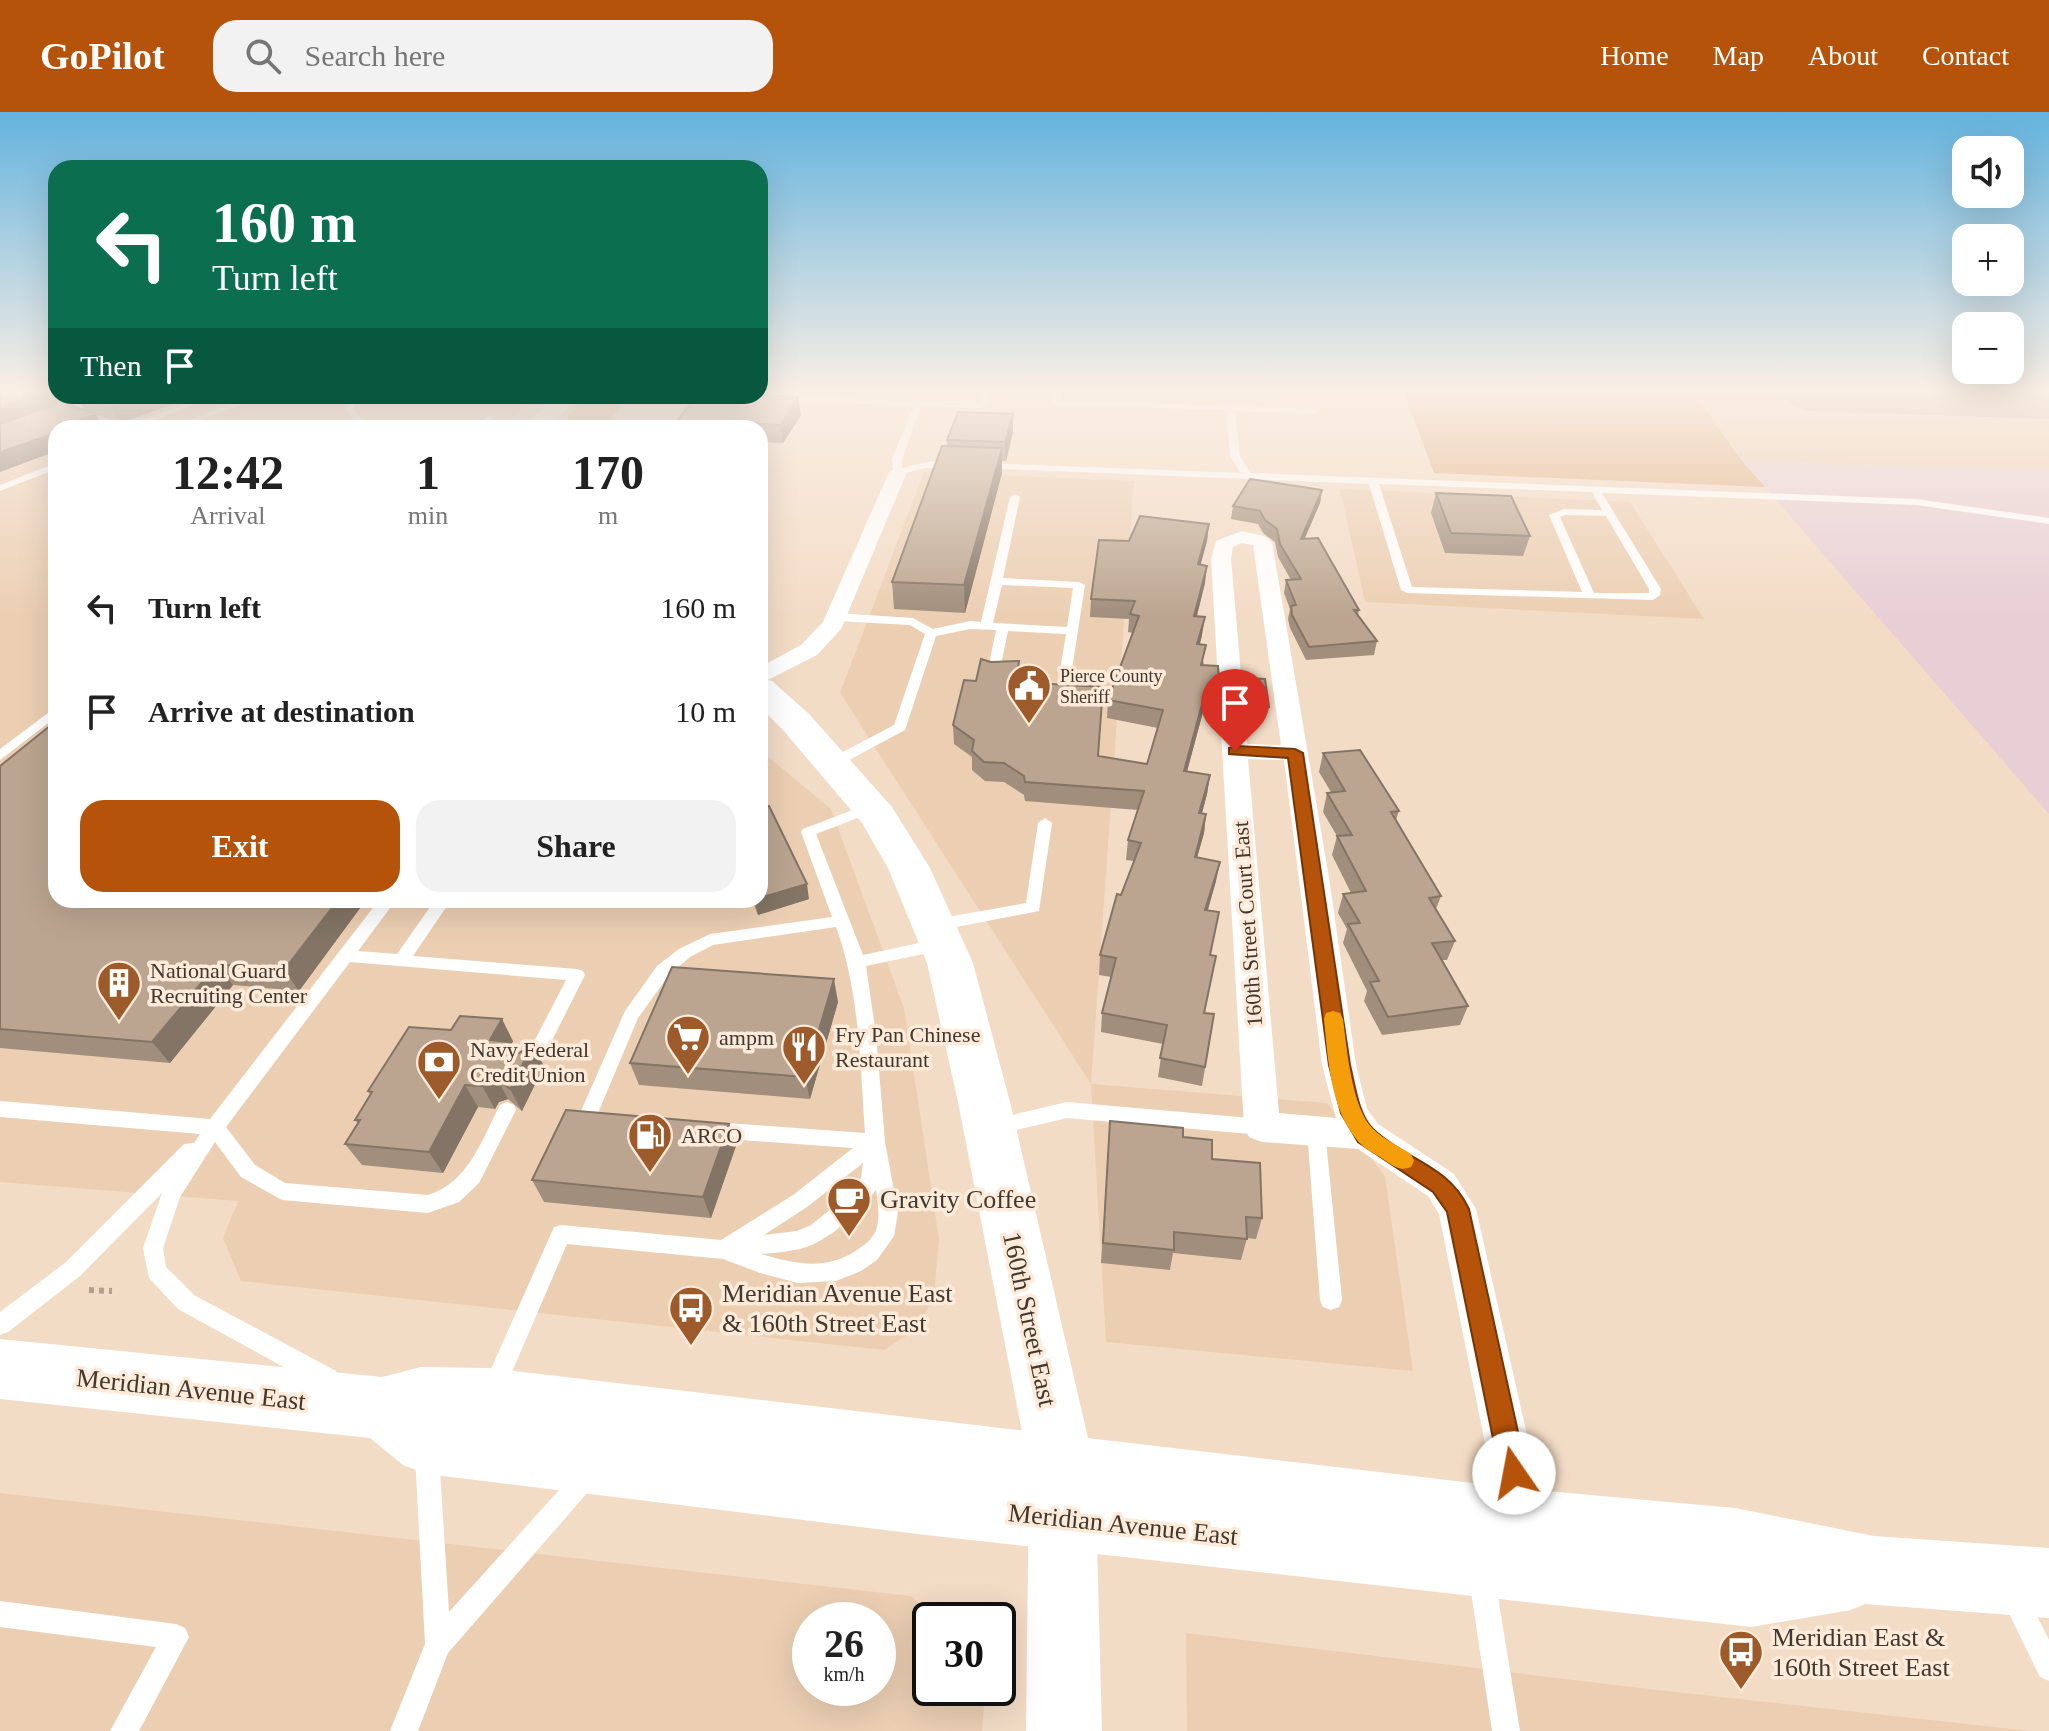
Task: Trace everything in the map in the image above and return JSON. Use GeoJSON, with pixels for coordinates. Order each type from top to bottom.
{"type":"FeatureCollection","features":[{"type":"Feature","properties":{"kind":"main road","name":"160th Street East"},"geometry":{"type":"LineString","coordinates":[[768,696],[833,763],[871,808],[909,868],[950,963],[990,1128],[1062,1493],[1064,1731]]}},
{"type":"Feature","properties":{"kind":"main road","name":"Meridian Avenue East"},"geometry":{"type":"LineString","coordinates":[[0,1369],[404,1425],[598,1463],[1062,1493],[1502,1543],[1751,1592],[1874,1571],[2027,1581]]}},
{"type":"Feature","properties":{"kind":"main road","name":"Meridian Avenue East"},"geometry":{"type":"LineString","coordinates":[[404,1425],[421,1398],[488,1399],[1062,1493]]}},
{"type":"Feature","properties":{"kind":"street"},"geometry":{"type":"LineString","coordinates":[[768,673],[809,650],[833,624],[898,472]]}},
{"type":"Feature","properties":{"kind":"street","name":"160th Street Court East"},"geometry":{"type":"LineString","coordinates":[[1262,1127],[1221,559],[1223,545],[1233,538],[1251,537],[1262,542],[1339,1065],[1351,1113],[1365,1135]]}},
{"type":"Feature","properties":{"kind":"street"},"geometry":{"type":"LineString","coordinates":[[1235,751],[1295,753]]}},
{"type":"Feature","properties":{"kind":"street"},"geometry":{"type":"LineString","coordinates":[[1262,1127],[1365,1135],[1441,1185],[1457,1209],[1502,1543]]}},
{"type":"Feature","properties":{"kind":"lane"},"geometry":{"type":"LineString","coordinates":[[898,466],[898,472],[923,466]]}},
{"type":"Feature","properties":{"kind":"lane"},"geometry":{"type":"LineString","coordinates":[[974,466],[1916,502],[2049,521]]}},
{"type":"Feature","properties":{"kind":"lane"},"geometry":{"type":"LineString","coordinates":[[1241,466],[1248,476]]}},
{"type":"Feature","properties":{"kind":"lane"},"geometry":{"type":"LineString","coordinates":[[0,488],[48,469]]}},
{"type":"Feature","properties":{"kind":"lane"},"geometry":{"type":"LineString","coordinates":[[1373,481],[1407,590],[1641,600],[1654,595],[1655,589],[1595,489]]}},
{"type":"Feature","properties":{"kind":"lane"},"geometry":{"type":"LineString","coordinates":[[986,626],[1015,497]]}},
{"type":"Feature","properties":{"kind":"lane"},"geometry":{"type":"LineString","coordinates":[[1590,597],[1553,519],[1554,515],[1564,512],[1609,513]]}},
{"type":"Feature","properties":{"kind":"lane"},"geometry":{"type":"LineString","coordinates":[[997,581],[1079,585],[1062,695]]}},
{"type":"Feature","properties":{"kind":"lane"},"geometry":{"type":"LineString","coordinates":[[836,617],[913,622],[931,633],[970,625],[1072,631]]}},
{"type":"Feature","properties":{"kind":"lane"},"geometry":{"type":"LineString","coordinates":[[993,674],[1003,627]]}},
{"type":"Feature","properties":{"kind":"lane"},"geometry":{"type":"LineString","coordinates":[[833,763],[900,727],[931,633]]}},
{"type":"Feature","properties":{"kind":"lane"},"geometry":{"type":"LineString","coordinates":[[0,756],[48,717]]}},
{"type":"Feature","properties":{"kind":"lane"},"geometry":{"type":"LineString","coordinates":[[724,1250],[772,1270],[824,1274],[853,1268],[881,1244],[888,1225],[875,1142],[867,1035],[857,962],[808,832],[871,808]]}},
{"type":"Feature","properties":{"kind":"lane"},"geometry":{"type":"LineString","coordinates":[[857,962],[1033,907],[1045,823]]}},
{"type":"Feature","properties":{"kind":"lane"},"geometry":{"type":"LineString","coordinates":[[382,908],[215,1127],[171,1194],[153,1248],[156,1271],[186,1302],[404,1425],[438,1644]]}},
{"type":"Feature","properties":{"kind":"lane"},"geometry":{"type":"LineString","coordinates":[[401,961],[437,908]]}},
{"type":"Feature","properties":{"kind":"lane"},"geometry":{"type":"LineString","coordinates":[[617,1122],[586,1120],[639,1002],[663,969],[694,946],[710,940],[842,921]]}},
{"type":"Feature","properties":{"kind":"lane"},"geometry":{"type":"LineString","coordinates":[[345,956],[577,975],[531,1065]]}},
{"type":"Feature","properties":{"kind":"lane"},"geometry":{"type":"LineString","coordinates":[[0,1109],[215,1127],[248,1171],[282,1191],[428,1204],[452,1196],[472,1177],[507,1110]]}},
{"type":"Feature","properties":{"kind":"lane"},"geometry":{"type":"LineString","coordinates":[[990,1128],[1067,1110],[1262,1127]]}},
{"type":"Feature","properties":{"kind":"lane"},"geometry":{"type":"LineString","coordinates":[[0,1325],[73,1269],[215,1127]]}},
{"type":"Feature","properties":{"kind":"lane"},"geometry":{"type":"LineString","coordinates":[[693,1128],[875,1142]]}},
{"type":"Feature","properties":{"kind":"lane"},"geometry":{"type":"LineString","coordinates":[[1316,1131],[1331,1300]]}},
{"type":"Feature","properties":{"kind":"lane"},"geometry":{"type":"LineString","coordinates":[[488,1399],[561,1234],[724,1250],[799,1240],[818,1231],[852,1204],[871,1181],[875,1142]]}},
{"type":"Feature","properties":{"kind":"lane"},"geometry":{"type":"LineString","coordinates":[[724,1250],[800,1201],[875,1142]]}},
{"type":"Feature","properties":{"kind":"lane"},"geometry":{"type":"LineString","coordinates":[[404,1731],[438,1644],[598,1463]]}},
{"type":"Feature","properties":{"kind":"lane"},"geometry":{"type":"LineString","coordinates":[[1502,1543],[1506,1731]]}},
{"type":"Feature","properties":{"kind":"lane"},"geometry":{"type":"LineString","coordinates":[[2027,1581],[2049,1668]]}},
{"type":"Feature","properties":{"kind":"lane"},"geometry":{"type":"LineString","coordinates":[[0,1614],[176,1637],[124,1731]]}},
{"type":"Feature","properties":{"kind":"shaded area"},"geometry":{"type":"Polygon","coordinates":[[[0,466],[48,466],[48,908],[768,908],[768,757],[831,809],[904,1008],[939,1239],[934,1296],[918,1328],[884,1350],[241,1281],[223,1238],[238,1201],[0,1182],[0,466]]]}},
{"type":"Feature","properties":{"kind":"shaded area"},"geometry":{"type":"Polygon","coordinates":[[[1431,466],[1746,466],[1765,487],[1434,473],[1431,466]]]}},
{"type":"Feature","properties":{"kind":"shaded area"},"geometry":{"type":"Polygon","coordinates":[[[1746,466],[1896,466],[2049,471],[2049,814],[1746,466]]]}},
{"type":"Feature","properties":{"kind":"shaded area"},"geometry":{"type":"Polygon","coordinates":[[[1896,466],[2049,466],[2049,471],[1896,466]]]}},
{"type":"Feature","properties":{"kind":"shaded area"},"geometry":{"type":"Polygon","coordinates":[[[924,472],[1134,481],[1091,1084],[840,693],[924,472]]]}},
{"type":"Feature","properties":{"kind":"shaded area"},"geometry":{"type":"Polygon","coordinates":[[[1340,489],[1630,502],[1704,619],[1365,602],[1340,489]]]}},
{"type":"Feature","properties":{"kind":"shaded area"},"geometry":{"type":"Polygon","coordinates":[[[1091,1084],[1327,1103],[1385,1176],[1413,1371],[1106,1342],[1091,1084]]]}},
{"type":"Feature","properties":{"kind":"shaded area"},"geometry":{"type":"Polygon","coordinates":[[[0,1493],[911,1596],[918,1602],[912,1602],[912,1706],[984,1706],[982,1731],[0,1731],[0,1493]]]}},
{"type":"Feature","properties":{"kind":"shaded area"},"geometry":{"type":"Polygon","coordinates":[[[1186,1633],[1649,1689],[2031,1731],[1187,1731],[1186,1633]]]}},
{"type":"Feature","properties":{"kind":"building"},"geometry":{"type":"Polygon","coordinates":[[[935,466],[997,466],[964,585],[892,582],[935,466]]]}},
{"type":"Feature","properties":{"kind":"building"},"geometry":{"type":"Polygon","coordinates":[[[1250,479],[1322,490],[1301,539],[1318,538],[1359,610],[1354,610],[1377,641],[1309,647],[1292,615],[1291,606],[1296,605],[1286,580],[1301,579],[1280,544],[1277,529],[1265,520],[1260,511],[1233,506],[1250,479]]]}},
{"type":"Feature","properties":{"kind":"building"},"geometry":{"type":"Polygon","coordinates":[[[1436,493],[1511,496],[1530,536],[1451,533],[1436,493]]]}},
{"type":"Feature","properties":{"kind":"building"},"geometry":{"type":"Polygon","coordinates":[[[1140,516],[1209,524],[1198,564],[1207,566],[1194,616],[1205,617],[1197,644],[1206,645],[1201,665],[1218,666],[1220,694],[1205,693],[1184,771],[1210,775],[1199,813],[1206,814],[1195,857],[1220,862],[1205,910],[1219,912],[1210,955],[1216,956],[1204,1013],[1214,1014],[1205,1067],[1160,1058],[1167,1025],[1102,1013],[1116,958],[1100,955],[1117,894],[1121,895],[1141,843],[1128,840],[1144,791],[1025,782],[1024,776],[1004,763],[984,762],[972,751],[974,740],[953,725],[964,680],[976,681],[981,659],[991,662],[1019,661],[1016,682],[1103,687],[1098,756],[1147,764],[1163,710],[1108,700],[1139,616],[1130,614],[1135,601],[1091,599],[1099,540],[1129,541],[1140,516]]]}},
{"type":"Feature","properties":{"kind":"building"},"geometry":{"type":"Polygon","coordinates":[[[1246,678],[1265,679],[1269,707],[1249,706],[1246,678]]]}},
{"type":"Feature","properties":{"kind":"building"},"geometry":{"type":"Polygon","coordinates":[[[48,727],[48,908],[332,908],[284,970],[217,964],[152,1042],[0,1029],[0,766],[48,727]]]}},
{"type":"Feature","properties":{"kind":"building"},"geometry":{"type":"Polygon","coordinates":[[[1360,750],[1399,811],[1391,812],[1441,896],[1429,898],[1455,941],[1432,943],[1468,1006],[1388,1017],[1370,982],[1379,981],[1348,924],[1360,923],[1343,894],[1366,891],[1337,836],[1352,835],[1327,793],[1345,791],[1323,753],[1360,750]]]}},
{"type":"Feature","properties":{"kind":"building"},"geometry":{"type":"Polygon","coordinates":[[[768,806],[807,884],[768,896],[768,806]]]}},
{"type":"Feature","properties":{"kind":"building"},"geometry":{"type":"Polygon","coordinates":[[[672,967],[834,979],[805,1077],[630,1063],[672,967]]]}},
{"type":"Feature","properties":{"kind":"building"},"geometry":{"type":"Polygon","coordinates":[[[460,1016],[502,1019],[490,1040],[508,1042],[511,1049],[519,1053],[533,1044],[510,1089],[496,1077],[482,1086],[465,1085],[429,1152],[345,1144],[360,1120],[355,1120],[372,1092],[368,1091],[409,1027],[451,1030],[460,1016]]]}},
{"type":"Feature","properties":{"kind":"building"},"geometry":{"type":"Polygon","coordinates":[[[566,1110],[729,1124],[703,1197],[532,1180],[566,1110]]]}},
{"type":"Feature","properties":{"kind":"building"},"geometry":{"type":"Polygon","coordinates":[[[1110,1121],[1183,1128],[1183,1137],[1212,1140],[1212,1159],[1260,1163],[1262,1218],[1246,1217],[1247,1239],[1174,1232],[1174,1250],[1103,1243],[1110,1121]]]}},
{"type":"Feature","properties":{"kind":"slow traffic"},"geometry":{"type":"LineString","coordinates":[[1333,1019],[1339,1065],[1351,1113],[1365,1135],[1403,1161]]}},
{"type":"Feature","properties":{"kind":"place","name":"Pierce County Sheriff"},"geometry":{"type":"Point","coordinates":[1029,725]}},
{"type":"Feature","properties":{"kind":"place","name":"National Guard Recruiting Center"},"geometry":{"type":"Point","coordinates":[119,1022]}},
{"type":"Feature","properties":{"kind":"place","name":"ampm"},"geometry":{"type":"Point","coordinates":[688,1076]}},
{"type":"Feature","properties":{"kind":"place","name":"Fry Pan Chinese Restaurant"},"geometry":{"type":"Point","coordinates":[804,1086]}},
{"type":"Feature","properties":{"kind":"place","name":"Navy Federal Credit Union"},"geometry":{"type":"Point","coordinates":[439,1101]}},
{"type":"Feature","properties":{"kind":"place","name":"ARCO"},"geometry":{"type":"Point","coordinates":[650,1174]}},
{"type":"Feature","properties":{"kind":"place","name":"Gravity Coffee"},"geometry":{"type":"Point","coordinates":[849,1238]}},
{"type":"Feature","properties":{"kind":"place","name":"Meridian Avenue East & 160th Street East"},"geometry":{"type":"Point","coordinates":[691,1347]}},
{"type":"Feature","properties":{"kind":"place","name":"Meridian East & 160th Street East"},"geometry":{"type":"Point","coordinates":[1741,1691]}},
{"type":"Feature","properties":{"kind":"route"},"geometry":{"type":"LineString","coordinates":[[1235,751],[1295,753],[1339,1065],[1351,1113],[1365,1135],[1441,1185],[1457,1209],[1514,1473]]}}]}
